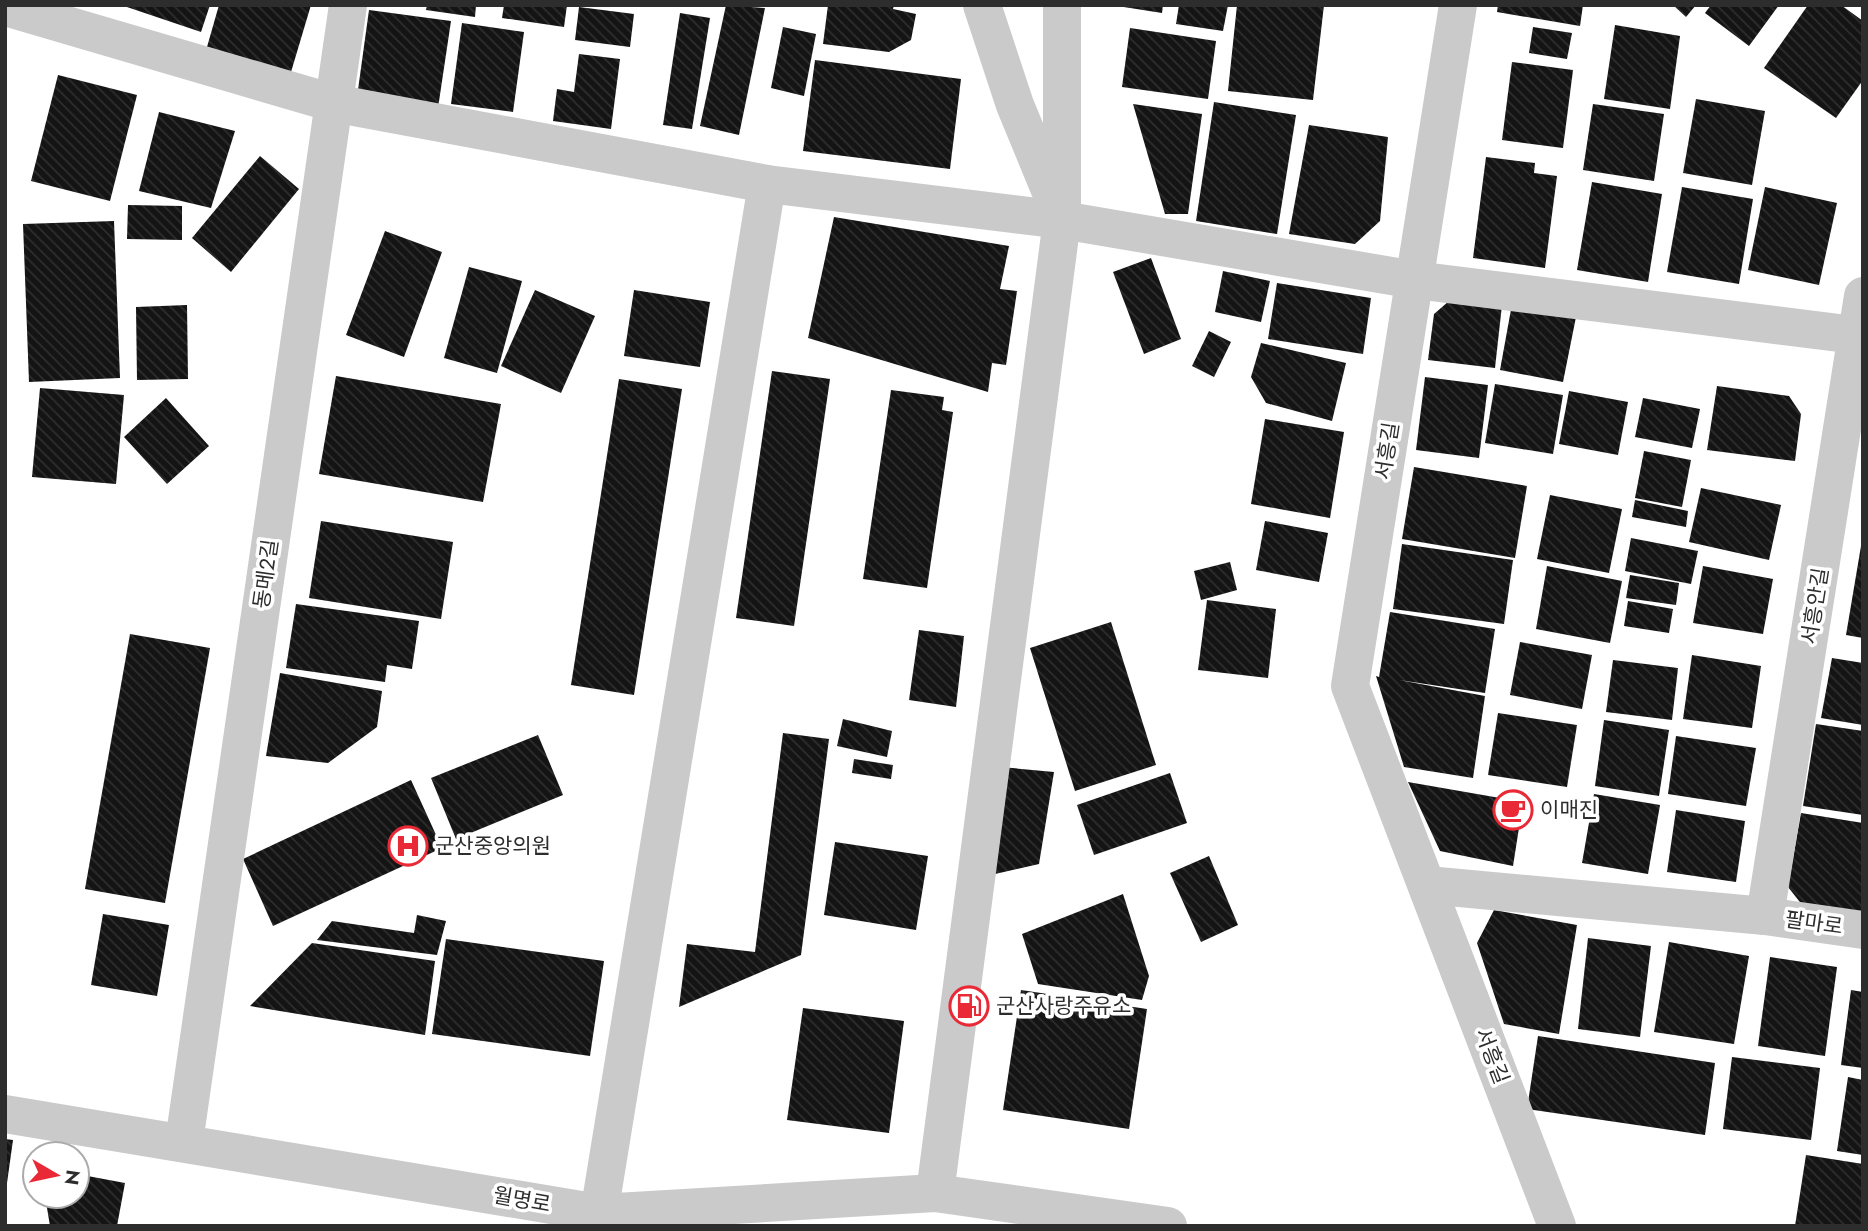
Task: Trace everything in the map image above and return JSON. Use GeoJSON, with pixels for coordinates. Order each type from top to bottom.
{"type":"FeatureCollection","features":[{"type":"Feature","properties":{"kind":"street","name":"동메2길"},"geometry":{"type":"LineString","coordinates":[[184,1142],[348,5]]}},
{"type":"Feature","properties":{"kind":"street"},"geometry":{"type":"LineString","coordinates":[[982,5],[1015,105],[1062,220]]}},
{"type":"Feature","properties":{"kind":"street"},"geometry":{"type":"LineString","coordinates":[[935,1193],[1062,220],[1062,5]]}},
{"type":"Feature","properties":{"kind":"street","name":"서흥길"},"geometry":{"type":"LineString","coordinates":[[1458,5],[1350,686],[1557,1226]]}},
{"type":"Feature","properties":{"kind":"street"},"geometry":{"type":"LineString","coordinates":[[5,7],[333,103],[767,184],[1062,220],[1415,280],[1860,335]]}},
{"type":"Feature","properties":{"kind":"street"},"geometry":{"type":"LineString","coordinates":[[598,1219],[767,184]]}},
{"type":"Feature","properties":{"kind":"street","name":"서흥안길"},"geometry":{"type":"LineString","coordinates":[[1766,916],[1860,335],[1863,296]]}},
{"type":"Feature","properties":{"kind":"street"},"geometry":{"type":"LineString","coordinates":[[1427,885],[1766,916]]}},
{"type":"Feature","properties":{"kind":"street","name":"팔마로"},"geometry":{"type":"LineString","coordinates":[[1766,916],[1863,930]]}},
{"type":"Feature","properties":{"kind":"street","name":"월명로"},"geometry":{"type":"LineString","coordinates":[[5,1114],[184,1142],[598,1219],[935,1193],[1168,1226]]}},
{"type":"Feature","properties":{"kind":"building"},"geometry":{"type":"Polygon","coordinates":[[[121,5],[210,5],[201,32],[121,5]]]}},
{"type":"Feature","properties":{"kind":"building"},"geometry":{"type":"Polygon","coordinates":[[[219,5],[311,5],[291,72],[207,47],[219,5]]]}},
{"type":"Feature","properties":{"kind":"building"},"geometry":{"type":"Polygon","coordinates":[[[427,5],[476,5],[475,17],[426,10],[427,5]]]}},
{"type":"Feature","properties":{"kind":"building"},"geometry":{"type":"Polygon","coordinates":[[[504,5],[567,5],[564,27],[502,18],[504,5]]]}},
{"type":"Feature","properties":{"kind":"building"},"geometry":{"type":"Polygon","coordinates":[[[726,5],[765,8],[739,135],[700,126],[726,5]]]}},
{"type":"Feature","properties":{"kind":"building"},"geometry":{"type":"Polygon","coordinates":[[[828,5],[894,5],[893,9],[916,14],[911,40],[889,52],[823,44],[828,5]]]}},
{"type":"Feature","properties":{"kind":"building"},"geometry":{"type":"Polygon","coordinates":[[[1111,5],[1163,5],[1162,13],[1111,5]]]}},
{"type":"Feature","properties":{"kind":"building"},"geometry":{"type":"Polygon","coordinates":[[[1179,5],[1228,5],[1223,31],[1176,24],[1179,5]]]}},
{"type":"Feature","properties":{"kind":"building"},"geometry":{"type":"Polygon","coordinates":[[[1237,5],[1324,5],[1313,100],[1228,91],[1237,5]]]}},
{"type":"Feature","properties":{"kind":"building"},"geometry":{"type":"Polygon","coordinates":[[[1498,5],[1583,5],[1580,26],[1497,12],[1498,5]]]}},
{"type":"Feature","properties":{"kind":"building"},"geometry":{"type":"Polygon","coordinates":[[[1673,5],[1696,5],[1686,17],[1673,5]]]}},
{"type":"Feature","properties":{"kind":"building"},"geometry":{"type":"Polygon","coordinates":[[[1711,5],[1779,5],[1749,46],[1705,13],[1711,5]]]}},
{"type":"Feature","properties":{"kind":"building"},"geometry":{"type":"Polygon","coordinates":[[[1808,5],[1841,5],[1863,21],[1863,80],[1836,118],[1764,68],[1808,5]]]}},
{"type":"Feature","properties":{"kind":"building"},"geometry":{"type":"Polygon","coordinates":[[[579,7],[634,14],[630,47],[575,40],[579,7]]]}},
{"type":"Feature","properties":{"kind":"building"},"geometry":{"type":"Polygon","coordinates":[[[369,10],[451,21],[438,108],[357,97],[369,10]]]}},
{"type":"Feature","properties":{"kind":"building"},"geometry":{"type":"Polygon","coordinates":[[[680,13],[710,18],[692,129],[663,125],[680,13]]]}},
{"type":"Feature","properties":{"kind":"building"},"geometry":{"type":"Polygon","coordinates":[[[462,23],[524,32],[513,112],[451,104],[462,23]]]}},
{"type":"Feature","properties":{"kind":"building"},"geometry":{"type":"Polygon","coordinates":[[[1615,25],[1680,36],[1670,109],[1604,99],[1615,25]]]}},
{"type":"Feature","properties":{"kind":"building"},"geometry":{"type":"Polygon","coordinates":[[[783,27],[816,34],[804,96],[771,88],[783,27]]]}},
{"type":"Feature","properties":{"kind":"building"},"geometry":{"type":"Polygon","coordinates":[[[1533,27],[1572,33],[1567,59],[1529,53],[1533,27]]]}},
{"type":"Feature","properties":{"kind":"building"},"geometry":{"type":"Polygon","coordinates":[[[1130,28],[1216,41],[1208,99],[1122,87],[1130,28]]]}},
{"type":"Feature","properties":{"kind":"building"},"geometry":{"type":"Polygon","coordinates":[[[579,54],[620,59],[611,129],[553,121],[557,89],[574,92],[579,54]]]}},
{"type":"Feature","properties":{"kind":"building"},"geometry":{"type":"Polygon","coordinates":[[[815,60],[961,79],[950,169],[803,151],[815,60]]]}},
{"type":"Feature","properties":{"kind":"building"},"geometry":{"type":"Polygon","coordinates":[[[1512,62],[1573,70],[1563,148],[1502,140],[1512,62]]]}},
{"type":"Feature","properties":{"kind":"building"},"geometry":{"type":"Polygon","coordinates":[[[58,75],[137,95],[110,201],[31,181],[58,75]]]}},
{"type":"Feature","properties":{"kind":"building"},"geometry":{"type":"Polygon","coordinates":[[[1696,99],[1765,111],[1752,185],[1683,173],[1696,99]]]}},
{"type":"Feature","properties":{"kind":"building"},"geometry":{"type":"Polygon","coordinates":[[[1214,102],[1296,115],[1277,234],[1196,221],[1214,102]]]}},
{"type":"Feature","properties":{"kind":"building"},"geometry":{"type":"Polygon","coordinates":[[[1133,104],[1202,114],[1188,214],[1165,214],[1133,104]]]}},
{"type":"Feature","properties":{"kind":"building"},"geometry":{"type":"Polygon","coordinates":[[[1593,104],[1664,114],[1654,181],[1583,170],[1593,104]]]}},
{"type":"Feature","properties":{"kind":"building"},"geometry":{"type":"Polygon","coordinates":[[[159,112],[235,131],[211,208],[139,191],[159,112]]]}},
{"type":"Feature","properties":{"kind":"building"},"geometry":{"type":"Polygon","coordinates":[[[1309,125],[1388,137],[1380,221],[1355,244],[1289,234],[1309,125]]]}},
{"type":"Feature","properties":{"kind":"building"},"geometry":{"type":"Polygon","coordinates":[[[260,156],[299,189],[231,272],[192,238],[260,156]]]}},
{"type":"Feature","properties":{"kind":"building"},"geometry":{"type":"Polygon","coordinates":[[[1486,157],[1535,163],[1534,173],[1557,176],[1545,268],[1473,258],[1486,157]]]}},
{"type":"Feature","properties":{"kind":"building"},"geometry":{"type":"Polygon","coordinates":[[[1592,182],[1662,194],[1648,282],[1577,270],[1592,182]]]}},
{"type":"Feature","properties":{"kind":"building"},"geometry":{"type":"Polygon","coordinates":[[[1682,187],[1753,199],[1739,284],[1667,272],[1682,187]]]}},
{"type":"Feature","properties":{"kind":"building"},"geometry":{"type":"Polygon","coordinates":[[[1765,187],[1837,203],[1819,285],[1748,270],[1765,187]]]}},
{"type":"Feature","properties":{"kind":"building"},"geometry":{"type":"Polygon","coordinates":[[[128,205],[182,206],[182,240],[127,239],[128,205]]]}},
{"type":"Feature","properties":{"kind":"building"},"geometry":{"type":"Polygon","coordinates":[[[834,217],[1009,246],[1000,289],[1017,291],[1006,365],[992,363],[988,392],[808,338],[834,217]]]}},
{"type":"Feature","properties":{"kind":"building"},"geometry":{"type":"Polygon","coordinates":[[[114,221],[120,378],[29,382],[23,224],[114,221]]]}},
{"type":"Feature","properties":{"kind":"building"},"geometry":{"type":"Polygon","coordinates":[[[385,231],[442,252],[404,357],[346,335],[385,231]]]}},
{"type":"Feature","properties":{"kind":"building"},"geometry":{"type":"Polygon","coordinates":[[[1151,258],[1181,339],[1144,354],[1113,272],[1151,258]]]}},
{"type":"Feature","properties":{"kind":"building"},"geometry":{"type":"Polygon","coordinates":[[[469,267],[522,281],[497,373],[444,358],[469,267]]]}},
{"type":"Feature","properties":{"kind":"building"},"geometry":{"type":"Polygon","coordinates":[[[1223,271],[1270,281],[1261,322],[1215,312],[1223,271]]]}},
{"type":"Feature","properties":{"kind":"building"},"geometry":{"type":"Polygon","coordinates":[[[1277,283],[1371,298],[1363,354],[1268,339],[1277,283]]]}},
{"type":"Feature","properties":{"kind":"building"},"geometry":{"type":"Polygon","coordinates":[[[535,290],[595,316],[561,393],[501,366],[535,290]]]}},
{"type":"Feature","properties":{"kind":"building"},"geometry":{"type":"Polygon","coordinates":[[[634,290],[710,302],[700,367],[624,356],[634,290]]]}},
{"type":"Feature","properties":{"kind":"building"},"geometry":{"type":"Polygon","coordinates":[[[1456,295],[1502,305],[1495,368],[1428,360],[1434,314],[1456,295]]]}},
{"type":"Feature","properties":{"kind":"building"},"geometry":{"type":"Polygon","coordinates":[[[1512,304],[1576,317],[1563,382],[1500,370],[1512,304]]]}},
{"type":"Feature","properties":{"kind":"building"},"geometry":{"type":"Polygon","coordinates":[[[187,305],[188,379],[137,380],[136,307],[187,305]]]}},
{"type":"Feature","properties":{"kind":"building"},"geometry":{"type":"Polygon","coordinates":[[[1209,331],[1231,342],[1214,377],[1192,366],[1209,331]]]}},
{"type":"Feature","properties":{"kind":"building"},"geometry":{"type":"Polygon","coordinates":[[[1261,343],[1346,363],[1332,421],[1266,403],[1251,377],[1261,343]]]}},
{"type":"Feature","properties":{"kind":"building"},"geometry":{"type":"Polygon","coordinates":[[[772,371],[830,379],[794,626],[736,618],[772,371]]]}},
{"type":"Feature","properties":{"kind":"building"},"geometry":{"type":"Polygon","coordinates":[[[336,376],[501,404],[483,502],[319,474],[336,376]]]}},
{"type":"Feature","properties":{"kind":"building"},"geometry":{"type":"Polygon","coordinates":[[[1425,377],[1488,385],[1479,458],[1416,450],[1425,377]]]}},
{"type":"Feature","properties":{"kind":"building"},"geometry":{"type":"Polygon","coordinates":[[[619,379],[682,389],[634,695],[571,685],[619,379]]]}},
{"type":"Feature","properties":{"kind":"building"},"geometry":{"type":"Polygon","coordinates":[[[1495,384],[1563,395],[1553,454],[1485,443],[1495,384]]]}},
{"type":"Feature","properties":{"kind":"building"},"geometry":{"type":"Polygon","coordinates":[[[1717,386],[1789,396],[1801,414],[1795,461],[1707,450],[1717,386]]]}},
{"type":"Feature","properties":{"kind":"building"},"geometry":{"type":"Polygon","coordinates":[[[40,388],[124,395],[116,484],[32,477],[40,388]]]}},
{"type":"Feature","properties":{"kind":"building"},"geometry":{"type":"Polygon","coordinates":[[[891,390],[944,397],[942,410],[953,412],[927,588],[863,579],[891,390]]]}},
{"type":"Feature","properties":{"kind":"building"},"geometry":{"type":"Polygon","coordinates":[[[1569,391],[1628,402],[1618,455],[1559,444],[1569,391]]]}},
{"type":"Feature","properties":{"kind":"building"},"geometry":{"type":"Polygon","coordinates":[[[166,398],[209,446],[167,484],[124,437],[166,398]]]}},
{"type":"Feature","properties":{"kind":"building"},"geometry":{"type":"Polygon","coordinates":[[[1643,398],[1700,409],[1692,448],[1635,437],[1643,398]]]}},
{"type":"Feature","properties":{"kind":"building"},"geometry":{"type":"Polygon","coordinates":[[[1265,419],[1344,432],[1330,518],[1251,504],[1265,419]]]}},
{"type":"Feature","properties":{"kind":"building"},"geometry":{"type":"Polygon","coordinates":[[[1644,451],[1691,460],[1682,507],[1635,498],[1644,451]]]}},
{"type":"Feature","properties":{"kind":"building"},"geometry":{"type":"Polygon","coordinates":[[[1414,467],[1527,486],[1515,558],[1402,539],[1414,467]]]}},
{"type":"Feature","properties":{"kind":"building"},"geometry":{"type":"Polygon","coordinates":[[[1701,488],[1781,505],[1769,560],[1689,542],[1701,488]]]}},
{"type":"Feature","properties":{"kind":"building"},"geometry":{"type":"Polygon","coordinates":[[[1550,495],[1622,509],[1609,573],[1537,559],[1550,495]]]}},
{"type":"Feature","properties":{"kind":"building"},"geometry":{"type":"Polygon","coordinates":[[[1635,500],[1688,511],[1686,527],[1632,517],[1635,500]]]}},
{"type":"Feature","properties":{"kind":"building"},"geometry":{"type":"Polygon","coordinates":[[[321,521],[453,542],[441,619],[309,598],[321,521]]]}},
{"type":"Feature","properties":{"kind":"building"},"geometry":{"type":"Polygon","coordinates":[[[1265,521],[1328,533],[1319,582],[1256,570],[1265,521]]]}},
{"type":"Feature","properties":{"kind":"building"},"geometry":{"type":"Polygon","coordinates":[[[1631,538],[1698,551],[1691,584],[1625,571],[1631,538]]]}},
{"type":"Feature","properties":{"kind":"building"},"geometry":{"type":"Polygon","coordinates":[[[1402,544],[1513,560],[1504,624],[1393,609],[1402,544]]]}},
{"type":"Feature","properties":{"kind":"building"},"geometry":{"type":"Polygon","coordinates":[[[1863,546],[1863,638],[1846,635],[1863,546]]]}},
{"type":"Feature","properties":{"kind":"building"},"geometry":{"type":"Polygon","coordinates":[[[1230,562],[1237,590],[1201,600],[1194,571],[1230,562]]]}},
{"type":"Feature","properties":{"kind":"building"},"geometry":{"type":"Polygon","coordinates":[[[1547,566],[1622,581],[1610,643],[1536,629],[1547,566]]]}},
{"type":"Feature","properties":{"kind":"building"},"geometry":{"type":"Polygon","coordinates":[[[1703,566],[1773,579],[1763,634],[1693,623],[1703,566]]]}},
{"type":"Feature","properties":{"kind":"building"},"geometry":{"type":"Polygon","coordinates":[[[1630,575],[1679,583],[1676,605],[1626,598],[1630,575]]]}},
{"type":"Feature","properties":{"kind":"building"},"geometry":{"type":"Polygon","coordinates":[[[1207,600],[1276,609],[1268,678],[1198,670],[1207,600]]]}},
{"type":"Feature","properties":{"kind":"building"},"geometry":{"type":"Polygon","coordinates":[[[1628,601],[1673,609],[1669,633],[1624,626],[1628,601]]]}},
{"type":"Feature","properties":{"kind":"building"},"geometry":{"type":"Polygon","coordinates":[[[296,604],[419,621],[412,669],[387,665],[385,682],[286,668],[296,604]]]}},
{"type":"Feature","properties":{"kind":"building"},"geometry":{"type":"Polygon","coordinates":[[[1390,612],[1495,629],[1485,693],[1399,680],[1485,696],[1473,778],[1404,767],[1376,676],[1379,677],[1390,612]]]}},
{"type":"Feature","properties":{"kind":"building"},"geometry":{"type":"Polygon","coordinates":[[[1111,622],[1156,765],[1075,791],[1030,648],[1111,622]]]}},
{"type":"Feature","properties":{"kind":"building"},"geometry":{"type":"Polygon","coordinates":[[[919,630],[964,636],[956,707],[909,700],[919,630]]]}},
{"type":"Feature","properties":{"kind":"building"},"geometry":{"type":"Polygon","coordinates":[[[130,634],[210,648],[165,903],[85,889],[130,634]]]}},
{"type":"Feature","properties":{"kind":"building"},"geometry":{"type":"Polygon","coordinates":[[[1520,642],[1592,655],[1582,709],[1510,695],[1520,642]]]}},
{"type":"Feature","properties":{"kind":"building"},"geometry":{"type":"Polygon","coordinates":[[[1692,655],[1761,666],[1752,728],[1683,719],[1692,655]]]}},
{"type":"Feature","properties":{"kind":"building"},"geometry":{"type":"Polygon","coordinates":[[[1832,658],[1863,663],[1863,725],[1821,718],[1832,658]]]}},
{"type":"Feature","properties":{"kind":"building"},"geometry":{"type":"Polygon","coordinates":[[[1613,660],[1678,668],[1672,720],[1606,712],[1613,660]]]}},
{"type":"Feature","properties":{"kind":"building"},"geometry":{"type":"Polygon","coordinates":[[[280,673],[382,691],[377,727],[328,763],[266,756],[280,673]]]}},
{"type":"Feature","properties":{"kind":"building"},"geometry":{"type":"Polygon","coordinates":[[[1498,713],[1577,725],[1567,787],[1488,775],[1498,713]]]}},
{"type":"Feature","properties":{"kind":"building"},"geometry":{"type":"Polygon","coordinates":[[[843,719],[892,731],[887,757],[837,746],[843,719]]]}},
{"type":"Feature","properties":{"kind":"building"},"geometry":{"type":"Polygon","coordinates":[[[1604,720],[1669,730],[1659,796],[1595,786],[1604,720]]]}},
{"type":"Feature","properties":{"kind":"building"},"geometry":{"type":"Polygon","coordinates":[[[1816,724],[1863,731],[1863,815],[1803,806],[1816,724]]]}},
{"type":"Feature","properties":{"kind":"building"},"geometry":{"type":"Polygon","coordinates":[[[783,733],[829,739],[801,955],[679,1007],[687,944],[755,952],[783,733]]]}},
{"type":"Feature","properties":{"kind":"building"},"geometry":{"type":"Polygon","coordinates":[[[538,735],[563,795],[456,839],[431,778],[538,735]]]}},
{"type":"Feature","properties":{"kind":"building"},"geometry":{"type":"Polygon","coordinates":[[[1676,736],[1756,748],[1746,806],[1668,794],[1676,736]]]}},
{"type":"Feature","properties":{"kind":"building"},"geometry":{"type":"Polygon","coordinates":[[[854,759],[893,765],[891,779],[852,773],[854,759]]]}},
{"type":"Feature","properties":{"kind":"building"},"geometry":{"type":"Polygon","coordinates":[[[1001,767],[1054,772],[1039,864],[982,877],[1001,767]]]}},
{"type":"Feature","properties":{"kind":"building"},"geometry":{"type":"Polygon","coordinates":[[[1170,773],[1187,823],[1094,855],[1077,805],[1170,773]]]}},
{"type":"Feature","properties":{"kind":"building"},"geometry":{"type":"Polygon","coordinates":[[[411,780],[442,848],[273,926],[243,859],[411,780]]]}},
{"type":"Feature","properties":{"kind":"building"},"geometry":{"type":"Polygon","coordinates":[[[1408,782],[1523,802],[1513,866],[1440,851],[1408,782]]]}},
{"type":"Feature","properties":{"kind":"building"},"geometry":{"type":"Polygon","coordinates":[[[1594,794],[1660,805],[1648,874],[1582,863],[1594,794]]]}},
{"type":"Feature","properties":{"kind":"building"},"geometry":{"type":"Polygon","coordinates":[[[1676,810],[1745,821],[1736,882],[1667,872],[1676,810]]]}},
{"type":"Feature","properties":{"kind":"building"},"geometry":{"type":"Polygon","coordinates":[[[1801,813],[1863,823],[1861,915],[1803,906],[1788,887],[1801,813]]]}},
{"type":"Feature","properties":{"kind":"building"},"geometry":{"type":"Polygon","coordinates":[[[835,842],[928,856],[916,930],[824,915],[835,842]]]}},
{"type":"Feature","properties":{"kind":"building"},"geometry":{"type":"Polygon","coordinates":[[[1209,856],[1238,925],[1201,942],[1170,873],[1209,856]]]}},
{"type":"Feature","properties":{"kind":"building"},"geometry":{"type":"Polygon","coordinates":[[[1123,894],[1149,976],[1142,1000],[1038,984],[1022,934],[1123,894]]]}},
{"type":"Feature","properties":{"kind":"building"},"geometry":{"type":"Polygon","coordinates":[[[1494,910],[1577,925],[1559,1034],[1504,1024],[1477,943],[1494,910]]]}},
{"type":"Feature","properties":{"kind":"building"},"geometry":{"type":"Polygon","coordinates":[[[103,914],[169,925],[157,996],[91,985],[103,914]]]}},
{"type":"Feature","properties":{"kind":"building"},"geometry":{"type":"Polygon","coordinates":[[[417,915],[446,921],[437,955],[317,940],[332,921],[414,933],[417,915]]]}},
{"type":"Feature","properties":{"kind":"building"},"geometry":{"type":"Polygon","coordinates":[[[1588,938],[1651,946],[1640,1037],[1578,1029],[1588,938]]]}},
{"type":"Feature","properties":{"kind":"building"},"geometry":{"type":"Polygon","coordinates":[[[446,939],[604,961],[590,1056],[432,1034],[446,939]]]}},
{"type":"Feature","properties":{"kind":"building"},"geometry":{"type":"Polygon","coordinates":[[[1669,942],[1749,956],[1734,1044],[1654,1032],[1669,942]]]}},
{"type":"Feature","properties":{"kind":"building"},"geometry":{"type":"Polygon","coordinates":[[[312,943],[435,961],[425,1035],[250,1006],[312,943]]]}},
{"type":"Feature","properties":{"kind":"building"},"geometry":{"type":"Polygon","coordinates":[[[1770,957],[1837,967],[1825,1056],[1758,1046],[1770,957]]]}},
{"type":"Feature","properties":{"kind":"building"},"geometry":{"type":"Polygon","coordinates":[[[1021,990],[1147,1009],[1129,1129],[1003,1110],[1021,990]]]}},
{"type":"Feature","properties":{"kind":"building"},"geometry":{"type":"Polygon","coordinates":[[[1851,990],[1863,992],[1863,1068],[1841,1065],[1851,990]]]}},
{"type":"Feature","properties":{"kind":"building"},"geometry":{"type":"Polygon","coordinates":[[[803,1008],[904,1021],[889,1133],[787,1120],[803,1008]]]}},
{"type":"Feature","properties":{"kind":"building"},"geometry":{"type":"Polygon","coordinates":[[[1538,1036],[1715,1063],[1705,1135],[1527,1109],[1538,1036]]]}},
{"type":"Feature","properties":{"kind":"building"},"geometry":{"type":"Polygon","coordinates":[[[1732,1057],[1820,1068],[1811,1140],[1723,1129],[1732,1057]]]}},
{"type":"Feature","properties":{"kind":"building"},"geometry":{"type":"Polygon","coordinates":[[[1848,1077],[1863,1080],[1863,1155],[1837,1151],[1848,1077]]]}},
{"type":"Feature","properties":{"kind":"building"},"geometry":{"type":"Polygon","coordinates":[[[5,1139],[13,1140],[7,1183],[5,1183],[5,1139]]]}},
{"type":"Feature","properties":{"kind":"building"},"geometry":{"type":"Polygon","coordinates":[[[1806,1155],[1863,1164],[1863,1226],[1795,1226],[1806,1155]]]}},
{"type":"Feature","properties":{"kind":"building"},"geometry":{"type":"Polygon","coordinates":[[[91,1177],[125,1183],[117,1226],[50,1226],[47,1210],[91,1210],[91,1177]]]}},
{"type":"Feature","properties":{"kind":"place","name":"이매진"},"geometry":{"type":"Point","coordinates":[1513,810]}},
{"type":"Feature","properties":{"kind":"place","name":"군산중앙의원"},"geometry":{"type":"Point","coordinates":[408,846]}},
{"type":"Feature","properties":{"kind":"place","name":"군산사랑주유소"},"geometry":{"type":"Point","coordinates":[969,1006]}}]}
